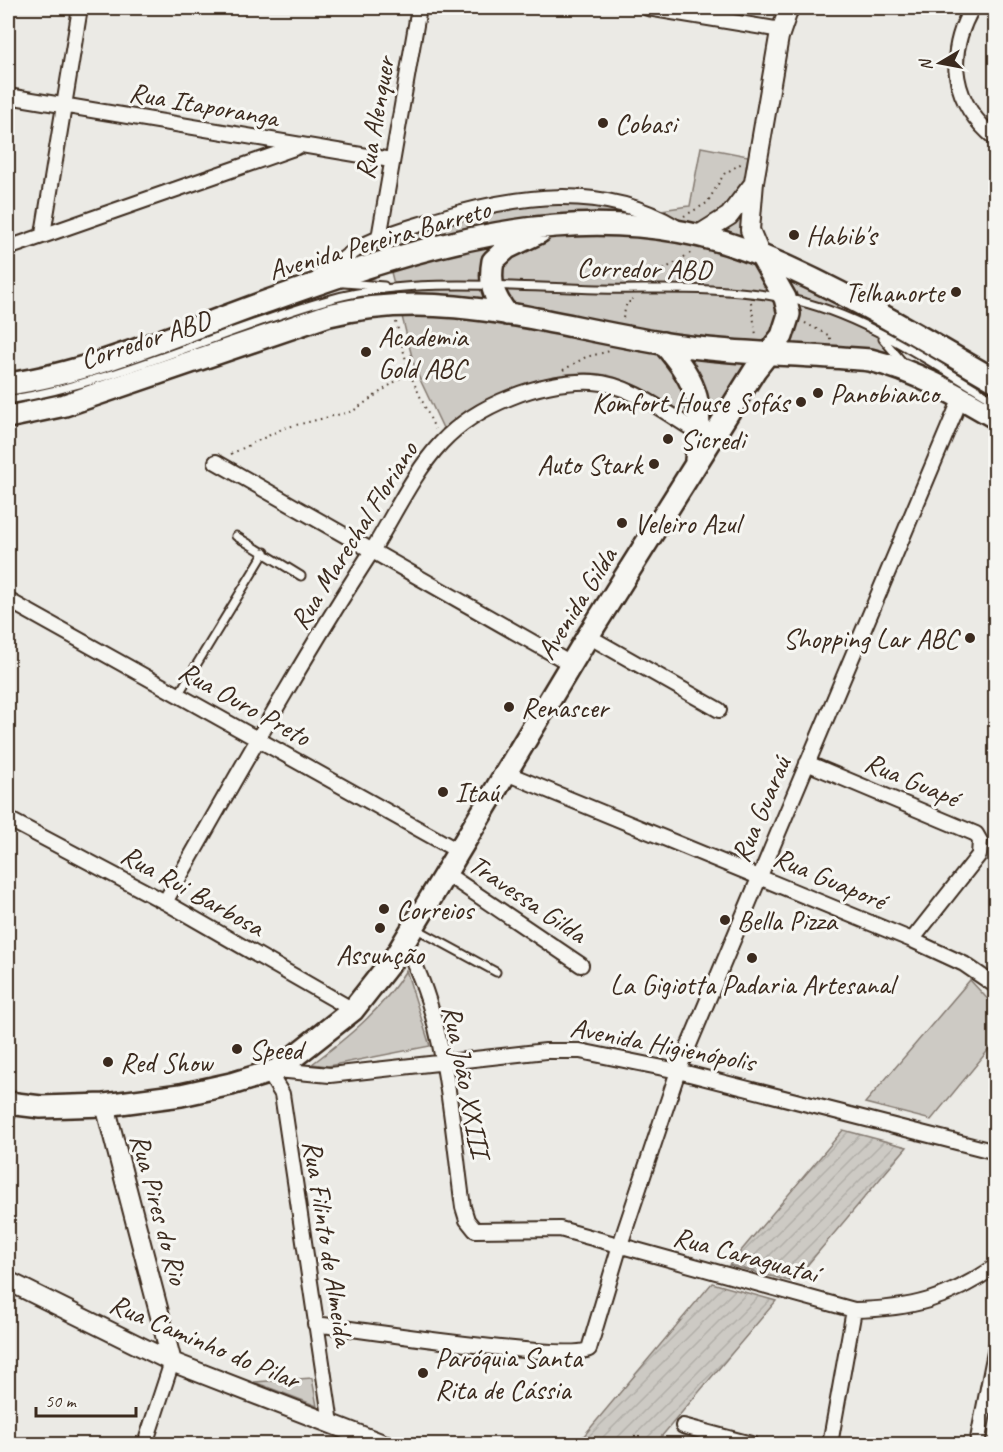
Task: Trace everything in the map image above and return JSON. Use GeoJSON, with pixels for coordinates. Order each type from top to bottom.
{"type":"FeatureCollection","features":[{"type":"Feature","properties":{"kind":"main road"},"geometry":{"type":"LineString","coordinates":[[761,256],[750,230],[754,182],[781,30],[789,8]]}},
{"type":"Feature","properties":{"kind":"main road"},"geometry":{"type":"LineString","coordinates":[[691,233],[729,216],[739,207],[754,182]]}},
{"type":"Feature","properties":{"kind":"main road","name":"Avenida Pereira Barreto"},"geometry":{"type":"LineString","coordinates":[[8,384],[89,365],[304,288],[472,237],[551,227],[609,226],[691,233],[761,256],[860,303],[996,381]]}},
{"type":"Feature","properties":{"kind":"main road"},"geometry":{"type":"LineString","coordinates":[[507,314],[496,300],[491,287],[493,261],[498,254],[551,227]]}},
{"type":"Feature","properties":{"kind":"main road","name":"Avenida Gilda"},"geometry":{"type":"LineString","coordinates":[[273,1072],[353,1010],[408,935],[588,636],[767,353],[786,329],[789,314],[785,298],[761,256]]}},
{"type":"Feature","properties":{"kind":"main road","name":"Avenida Pereira Barreto"},"geometry":{"type":"LineString","coordinates":[[8,417],[65,405],[329,315],[395,296],[663,343],[870,360],[914,375],[996,418]]}},
{"type":"Feature","properties":{"kind":"main road"},"geometry":{"type":"LineString","coordinates":[[663,343],[692,380],[699,412],[696,466]]}},
{"type":"Feature","properties":{"kind":"main road","name":"Avenida Higienópolis"},"geometry":{"type":"LineString","coordinates":[[8,1102],[41,1107],[105,1105],[181,1095],[273,1072]]}},
{"type":"Feature","properties":{"kind":"main road","name":"Rua Pires do Rio"},"geometry":{"type":"LineString","coordinates":[[105,1105],[172,1362]]}},
{"type":"Feature","properties":{"kind":"main road","name":"Rua Caminho do Pilar"},"geometry":{"type":"LineString","coordinates":[[8,1281],[172,1362],[383,1444]]}},
{"type":"Feature","properties":{"kind":"street"},"geometry":{"type":"LineString","coordinates":[[43,234],[80,8]]}},
{"type":"Feature","properties":{"kind":"street","name":"Rua Alenquer"},"geometry":{"type":"LineString","coordinates":[[379,238],[419,8]]}},
{"type":"Feature","properties":{"kind":"street"},"geometry":{"type":"LineString","coordinates":[[648,8],[781,30]]}},
{"type":"Feature","properties":{"kind":"street"},"geometry":{"type":"LineString","coordinates":[[972,8],[957,42],[955,60],[957,77],[961,92],[976,121],[996,139]]}},
{"type":"Feature","properties":{"kind":"street","name":"Rua Itaporanga"},"geometry":{"type":"LineString","coordinates":[[8,96],[392,160]]}},
{"type":"Feature","properties":{"kind":"street"},"geometry":{"type":"LineString","coordinates":[[8,248],[300,146]]}},
{"type":"Feature","properties":{"kind":"street"},"geometry":{"type":"LineString","coordinates":[[304,288],[361,247],[379,238],[470,209],[559,196],[614,202],[691,233]]}},
{"type":"Feature","properties":{"kind":"street","name":"Rua Marechal Floriano"},"geometry":{"type":"LineString","coordinates":[[165,902],[257,740],[372,549],[442,442],[488,408],[553,385],[594,382],[610,385],[699,433]]}},
{"type":"Feature","properties":{"kind":"street","name":"Rua Guaraú"},"geometry":{"type":"LineString","coordinates":[[315,1324],[533,1351],[585,1352],[589,1349],[620,1245],[678,1071],[961,398]]}},
{"type":"Feature","properties":{"kind":"street"},"geometry":{"type":"LineString","coordinates":[[216,462],[571,664]]}},
{"type":"Feature","properties":{"kind":"street","name":"Rua Ouro Preto"},"geometry":{"type":"LineString","coordinates":[[8,600],[458,851]]}},
{"type":"Feature","properties":{"kind":"street"},"geometry":{"type":"LineString","coordinates":[[588,636],[719,710]]}},
{"type":"Feature","properties":{"kind":"street","name":"Rua Guapé"},"geometry":{"type":"LineString","coordinates":[[807,763],[976,834],[980,841],[979,855],[912,940]]}},
{"type":"Feature","properties":{"kind":"street","name":"Rua Guaporé"},"geometry":{"type":"LineString","coordinates":[[506,773],[912,940],[964,964],[996,986]]}},
{"type":"Feature","properties":{"kind":"street","name":"Rua Rui Barbosa"},"geometry":{"type":"LineString","coordinates":[[8,819],[165,902],[353,1010]]}},
{"type":"Feature","properties":{"kind":"street","name":"Travessa Gilda"},"geometry":{"type":"LineString","coordinates":[[445,873],[581,965]]}},
{"type":"Feature","properties":{"kind":"street","name":"Rua João XXIII"},"geometry":{"type":"LineString","coordinates":[[408,935],[412,957],[434,1023],[444,1064],[463,1207],[467,1220],[476,1230]]}},
{"type":"Feature","properties":{"kind":"street","name":"Avenida Higienópolis"},"geometry":{"type":"LineString","coordinates":[[273,1072],[330,1075],[546,1051],[580,1051],[678,1071],[996,1152]]}},
{"type":"Feature","properties":{"kind":"street","name":"Rua Filinto de Almeida"},"geometry":{"type":"LineString","coordinates":[[273,1072],[282,1095],[331,1423]]}},
{"type":"Feature","properties":{"kind":"street","name":"Rua Caraguataí"},"geometry":{"type":"LineString","coordinates":[[476,1230],[496,1232],[550,1228],[620,1245],[854,1310],[883,1310],[931,1301],[973,1282],[996,1266]]}},
{"type":"Feature","properties":{"kind":"street"},"geometry":{"type":"LineString","coordinates":[[830,1444],[854,1310]]}},
{"type":"Feature","properties":{"kind":"street"},"geometry":{"type":"LineString","coordinates":[[977,1444],[996,1347]]}},
{"type":"Feature","properties":{"kind":"street"},"geometry":{"type":"LineString","coordinates":[[145,1444],[172,1362]]}},
{"type":"Feature","properties":{"kind":"street"},"geometry":{"type":"LineString","coordinates":[[683,1425],[751,1444]]}},
{"type":"Feature","properties":{"kind":"lane","name":"Corredor ABD"},"geometry":{"type":"LineString","coordinates":[[325,281],[395,296]]}},
{"type":"Feature","properties":{"kind":"lane","name":"Corredor ABD"},"geometry":{"type":"LineString","coordinates":[[8,400],[103,376],[324,301],[362,292],[395,296],[491,287],[732,290],[785,298],[819,306],[880,335],[996,401]]}},
{"type":"Feature","properties":{"kind":"lane","name":"Corredor ABD"},"geometry":{"type":"LineString","coordinates":[[880,335],[914,375]]}},
{"type":"Feature","properties":{"kind":"lane"},"geometry":{"type":"LineString","coordinates":[[236,536],[301,576]]}},
{"type":"Feature","properties":{"kind":"lane"},"geometry":{"type":"LineString","coordinates":[[178,695],[265,552]]}},
{"type":"Feature","properties":{"kind":"lane"},"geometry":{"type":"LineString","coordinates":[[408,935],[496,972]]}},
{"type":"Feature","properties":{"kind":"path"},"geometry":{"type":"LineString","coordinates":[[553,385],[552,377],[566,368],[586,357],[616,350],[627,302],[632,302],[632,276],[655,275],[691,233],[719,179],[747,159],[758,161]]}},
{"type":"Feature","properties":{"kind":"path"},"geometry":{"type":"LineString","coordinates":[[395,296],[408,372],[442,442]]}},
{"type":"Feature","properties":{"kind":"path"},"geometry":{"type":"LineString","coordinates":[[216,462],[284,428],[352,411],[408,372]]}},
{"type":"Feature","properties":{"kind":"shaded area"},"geometry":{"type":"Polygon","coordinates":[[[701,147],[748,156],[743,226],[745,244],[907,337],[894,359],[762,346],[706,428],[626,381],[593,373],[547,378],[524,385],[480,405],[444,430],[415,369],[391,272],[344,269],[366,255],[392,243],[448,222],[478,214],[562,203],[637,211],[690,206],[701,147]]]}},
{"type":"Feature","properties":{"kind":"shaded area"},"geometry":{"type":"Polygon","coordinates":[[[406,970],[430,1046],[328,1066],[312,1064],[376,1010],[406,970]]]}},
{"type":"Feature","properties":{"kind":"shaded area"},"geometry":{"type":"Polygon","coordinates":[[[970,980],[995,1007],[995,1042],[931,1120],[865,1103],[970,980]]]}},
{"type":"Feature","properties":{"kind":"shaded area"},"geometry":{"type":"Polygon","coordinates":[[[843,1130],[907,1147],[793,1282],[729,1265],[843,1130]]]}},
{"type":"Feature","properties":{"kind":"shaded area"},"geometry":{"type":"Polygon","coordinates":[[[712,1283],[776,1301],[655,1444],[577,1444],[712,1283]]]}},
{"type":"Feature","properties":{"kind":"shaded area"},"geometry":{"type":"Polygon","coordinates":[[[312,1378],[317,1406],[254,1382],[312,1378]]]}},
{"type":"Feature","properties":{"kind":"place","name":"Cobasi"},"geometry":{"type":"Point","coordinates":[603,123]}},
{"type":"Feature","properties":{"kind":"place","name":"Habib's"},"geometry":{"type":"Point","coordinates":[794,235]}},
{"type":"Feature","properties":{"kind":"place","name":"Telhanorte"},"geometry":{"type":"Point","coordinates":[956,292]}},
{"type":"Feature","properties":{"kind":"place","name":"Academia Gold ABC"},"geometry":{"type":"Point","coordinates":[366,352]}},
{"type":"Feature","properties":{"kind":"place","name":"Panobianco"},"geometry":{"type":"Point","coordinates":[818,393]}},
{"type":"Feature","properties":{"kind":"place","name":"Komfort House Sofás"},"geometry":{"type":"Point","coordinates":[801,402]}},
{"type":"Feature","properties":{"kind":"place","name":"Sicredi"},"geometry":{"type":"Point","coordinates":[668,439]}},
{"type":"Feature","properties":{"kind":"place","name":"Auto Stark"},"geometry":{"type":"Point","coordinates":[654,464]}},
{"type":"Feature","properties":{"kind":"place","name":"Veleiro Azul"},"geometry":{"type":"Point","coordinates":[622,523]}},
{"type":"Feature","properties":{"kind":"place","name":"Shopping Lar ABC"},"geometry":{"type":"Point","coordinates":[970,638]}},
{"type":"Feature","properties":{"kind":"place","name":"Renascer"},"geometry":{"type":"Point","coordinates":[509,707]}},
{"type":"Feature","properties":{"kind":"place","name":"Itaú"},"geometry":{"type":"Point","coordinates":[443,792]}},
{"type":"Feature","properties":{"kind":"place","name":"Correios"},"geometry":{"type":"Point","coordinates":[384,909]}},
{"type":"Feature","properties":{"kind":"place","name":"Bella Pizza"},"geometry":{"type":"Point","coordinates":[725,920]}},
{"type":"Feature","properties":{"kind":"place","name":"Assunção"},"geometry":{"type":"Point","coordinates":[380,928]}},
{"type":"Feature","properties":{"kind":"place","name":"La Gigiotta Padaria Artesanal"},"geometry":{"type":"Point","coordinates":[752,958]}},
{"type":"Feature","properties":{"kind":"place","name":"Speed"},"geometry":{"type":"Point","coordinates":[237,1049]}},
{"type":"Feature","properties":{"kind":"place","name":"Red Show"},"geometry":{"type":"Point","coordinates":[108,1062]}},
{"type":"Feature","properties":{"kind":"place","name":"Paróquia Santa Rita de Cássia"},"geometry":{"type":"Point","coordinates":[423,1373]}}]}
